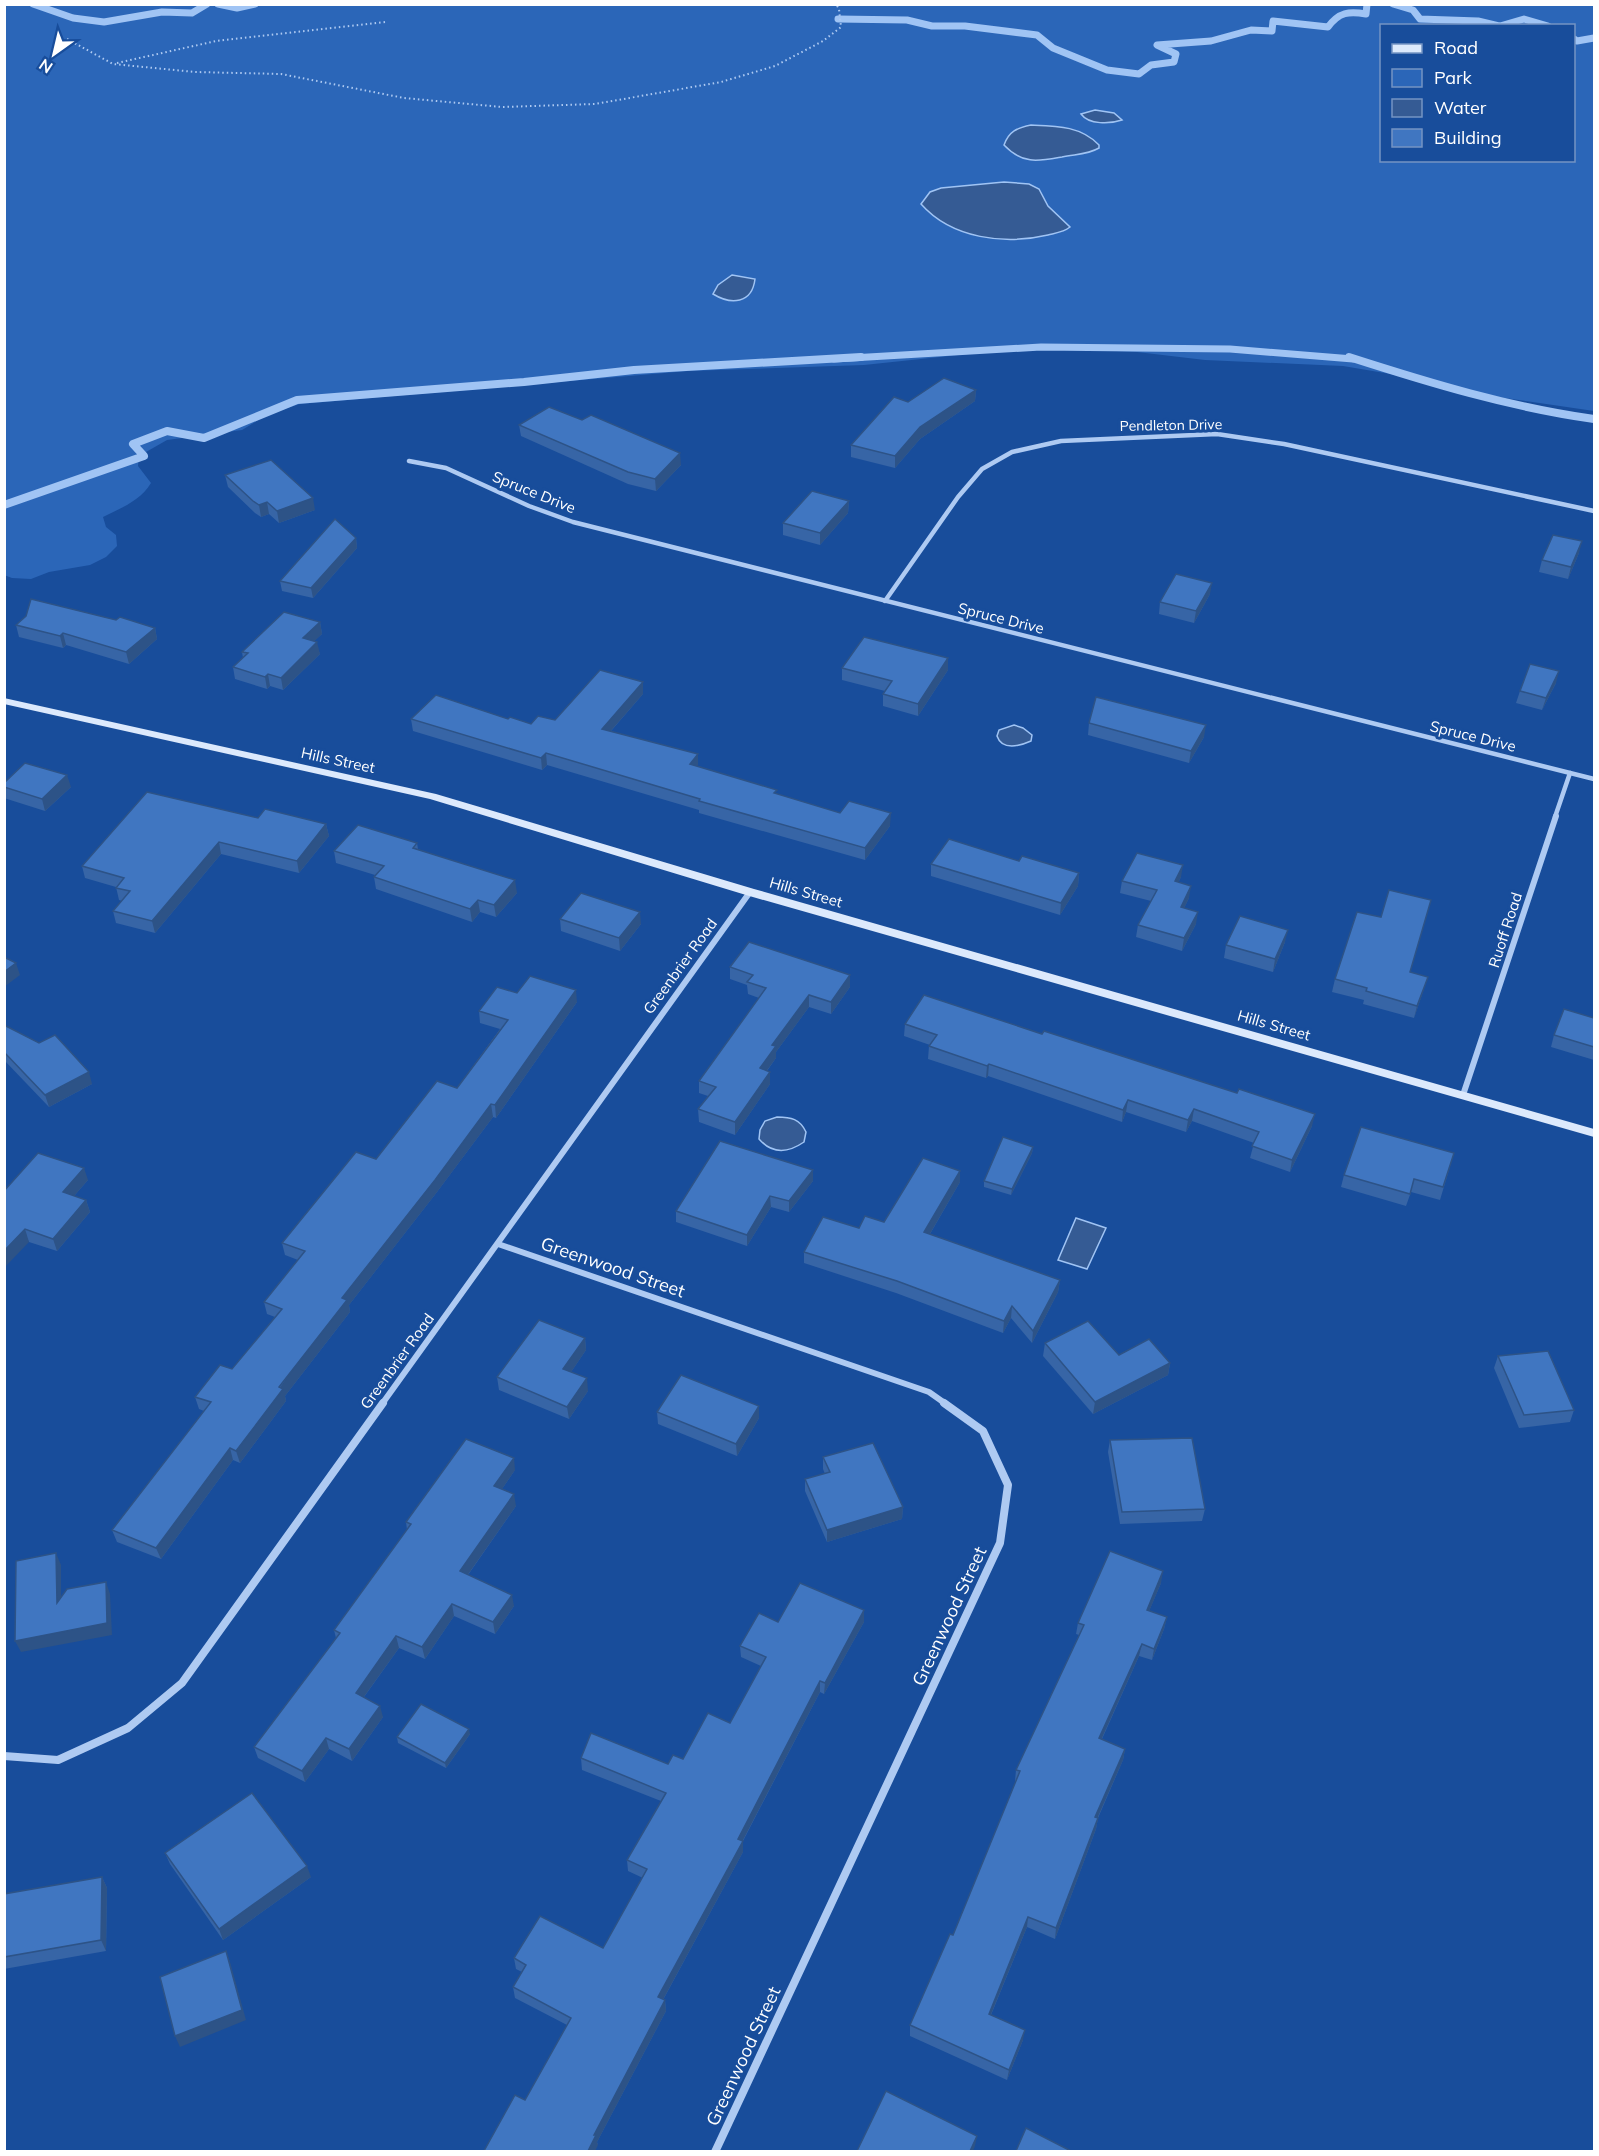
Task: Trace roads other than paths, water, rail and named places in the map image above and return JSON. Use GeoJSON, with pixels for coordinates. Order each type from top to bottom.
{"type":"FeatureCollection","features":[{"type":"Feature","properties":{"kind":"street","name":"Pendleton Drive"},"geometry":{"type":"LineString","coordinates":[[885,601],[958,497],[982,470],[1012,452],[1061,441],[1217,434],[1284,444],[1594,511]]}},
{"type":"Feature","properties":{"kind":"street","name":"Spruce Drive"},"geometry":{"type":"LineString","coordinates":[[409,461],[446,468],[529,506],[573,522],[1594,779]]}},
{"type":"Feature","properties":{"kind":"street","name":"Hills Street"},"geometry":{"type":"LineString","coordinates":[[4,701],[432,796],[750,892],[1594,1133]]}},
{"type":"Feature","properties":{"kind":"street","name":"Ruoff Road"},"geometry":{"type":"LineString","coordinates":[[1463,1095],[1570,773]]}},
{"type":"Feature","properties":{"kind":"street","name":"Greenbrier Road"},"geometry":{"type":"LineString","coordinates":[[4,1756],[58,1760],[128,1728],[182,1683],[750,892]]}},
{"type":"Feature","properties":{"kind":"street","name":"Greenwood Street"},"geometry":{"type":"LineString","coordinates":[[498,1244],[929,1392],[983,1431],[1008,1485],[1000,1543],[716,2151]]}},
{"type":"Feature","properties":{"kind":"water"},"geometry":{"type":"Polygon","coordinates":[[[1095,110],[1114,113],[1122,120],[1100,123],[1089,120],[1081,114],[1095,110]]]}},
{"type":"Feature","properties":{"kind":"water"},"geometry":{"type":"Polygon","coordinates":[[[1031,125],[1068,128],[1092,139],[1099,145],[1099,148],[1046,160],[1025,159],[1004,145],[1008,136],[1014,131],[1031,125]]]}},
{"type":"Feature","properties":{"kind":"water"},"geometry":{"type":"Polygon","coordinates":[[[1004,182],[1029,184],[1039,189],[1048,206],[1070,227],[1060,232],[1031,238],[997,239],[963,232],[934,216],[921,204],[930,192],[941,188],[1004,182]]]}},
{"type":"Feature","properties":{"kind":"water"},"geometry":{"type":"Polygon","coordinates":[[[732,275],[755,279],[750,293],[745,298],[733,301],[713,294],[718,285],[732,275]]]}},
{"type":"Feature","properties":{"kind":"water"},"geometry":{"type":"Polygon","coordinates":[[[1014,725],[1032,735],[1031,741],[1012,746],[999,741],[997,736],[999,730],[1014,725]]]}},
{"type":"Feature","properties":{"kind":"water"},"geometry":{"type":"Polygon","coordinates":[[[777,1117],[791,1118],[801,1124],[806,1132],[804,1142],[786,1150],[775,1149],[764,1144],[759,1139],[760,1130],[765,1121],[777,1117]]]}},
{"type":"Feature","properties":{"kind":"water"},"geometry":{"type":"Polygon","coordinates":[[[1076,1218],[1106,1228],[1087,1269],[1058,1260],[1076,1218]]]}},
{"type":"Feature","properties":{"kind":"waterway"},"geometry":{"type":"LineString","coordinates":[[33,4],[73,18],[104,22],[162,12],[192,13],[207,4]]}},
{"type":"Feature","properties":{"kind":"waterway"},"geometry":{"type":"LineString","coordinates":[[218,4],[237,8],[255,4]]}},
{"type":"Feature","properties":{"kind":"waterway"},"geometry":{"type":"LineString","coordinates":[[838,19],[907,20],[932,26],[965,26],[1037,35],[1053,48],[1107,70],[1139,74],[1151,65],[1174,62],[1176,54],[1157,45],[1211,41],[1251,30],[1272,31],[1273,21],[1328,27],[1336,18],[1345,14],[1366,14],[1367,4]]}},
{"type":"Feature","properties":{"kind":"waterway"},"geometry":{"type":"LineString","coordinates":[[1393,4],[1413,10],[1420,19],[1478,21],[1491,24]]}},
{"type":"Feature","properties":{"kind":"waterway"},"geometry":{"type":"LineString","coordinates":[[1507,24],[1524,19],[1541,24]]}},
{"type":"Feature","properties":{"kind":"waterway"},"geometry":{"type":"LineString","coordinates":[[1575,40],[1594,38]]}},
{"type":"Feature","properties":{"kind":"waterway"},"geometry":{"type":"LineString","coordinates":[[834,359],[1041,347],[1230,349],[1353,359]]}},
{"type":"Feature","properties":{"kind":"waterway"},"geometry":{"type":"LineString","coordinates":[[4,505],[144,456],[133,444],[167,431],[204,438],[297,400],[524,382],[634,370],[861,357]]}},
{"type":"Feature","properties":{"kind":"waterway"},"geometry":{"type":"LineString","coordinates":[[1349,357],[1500,401],[1594,419]]}}]}
